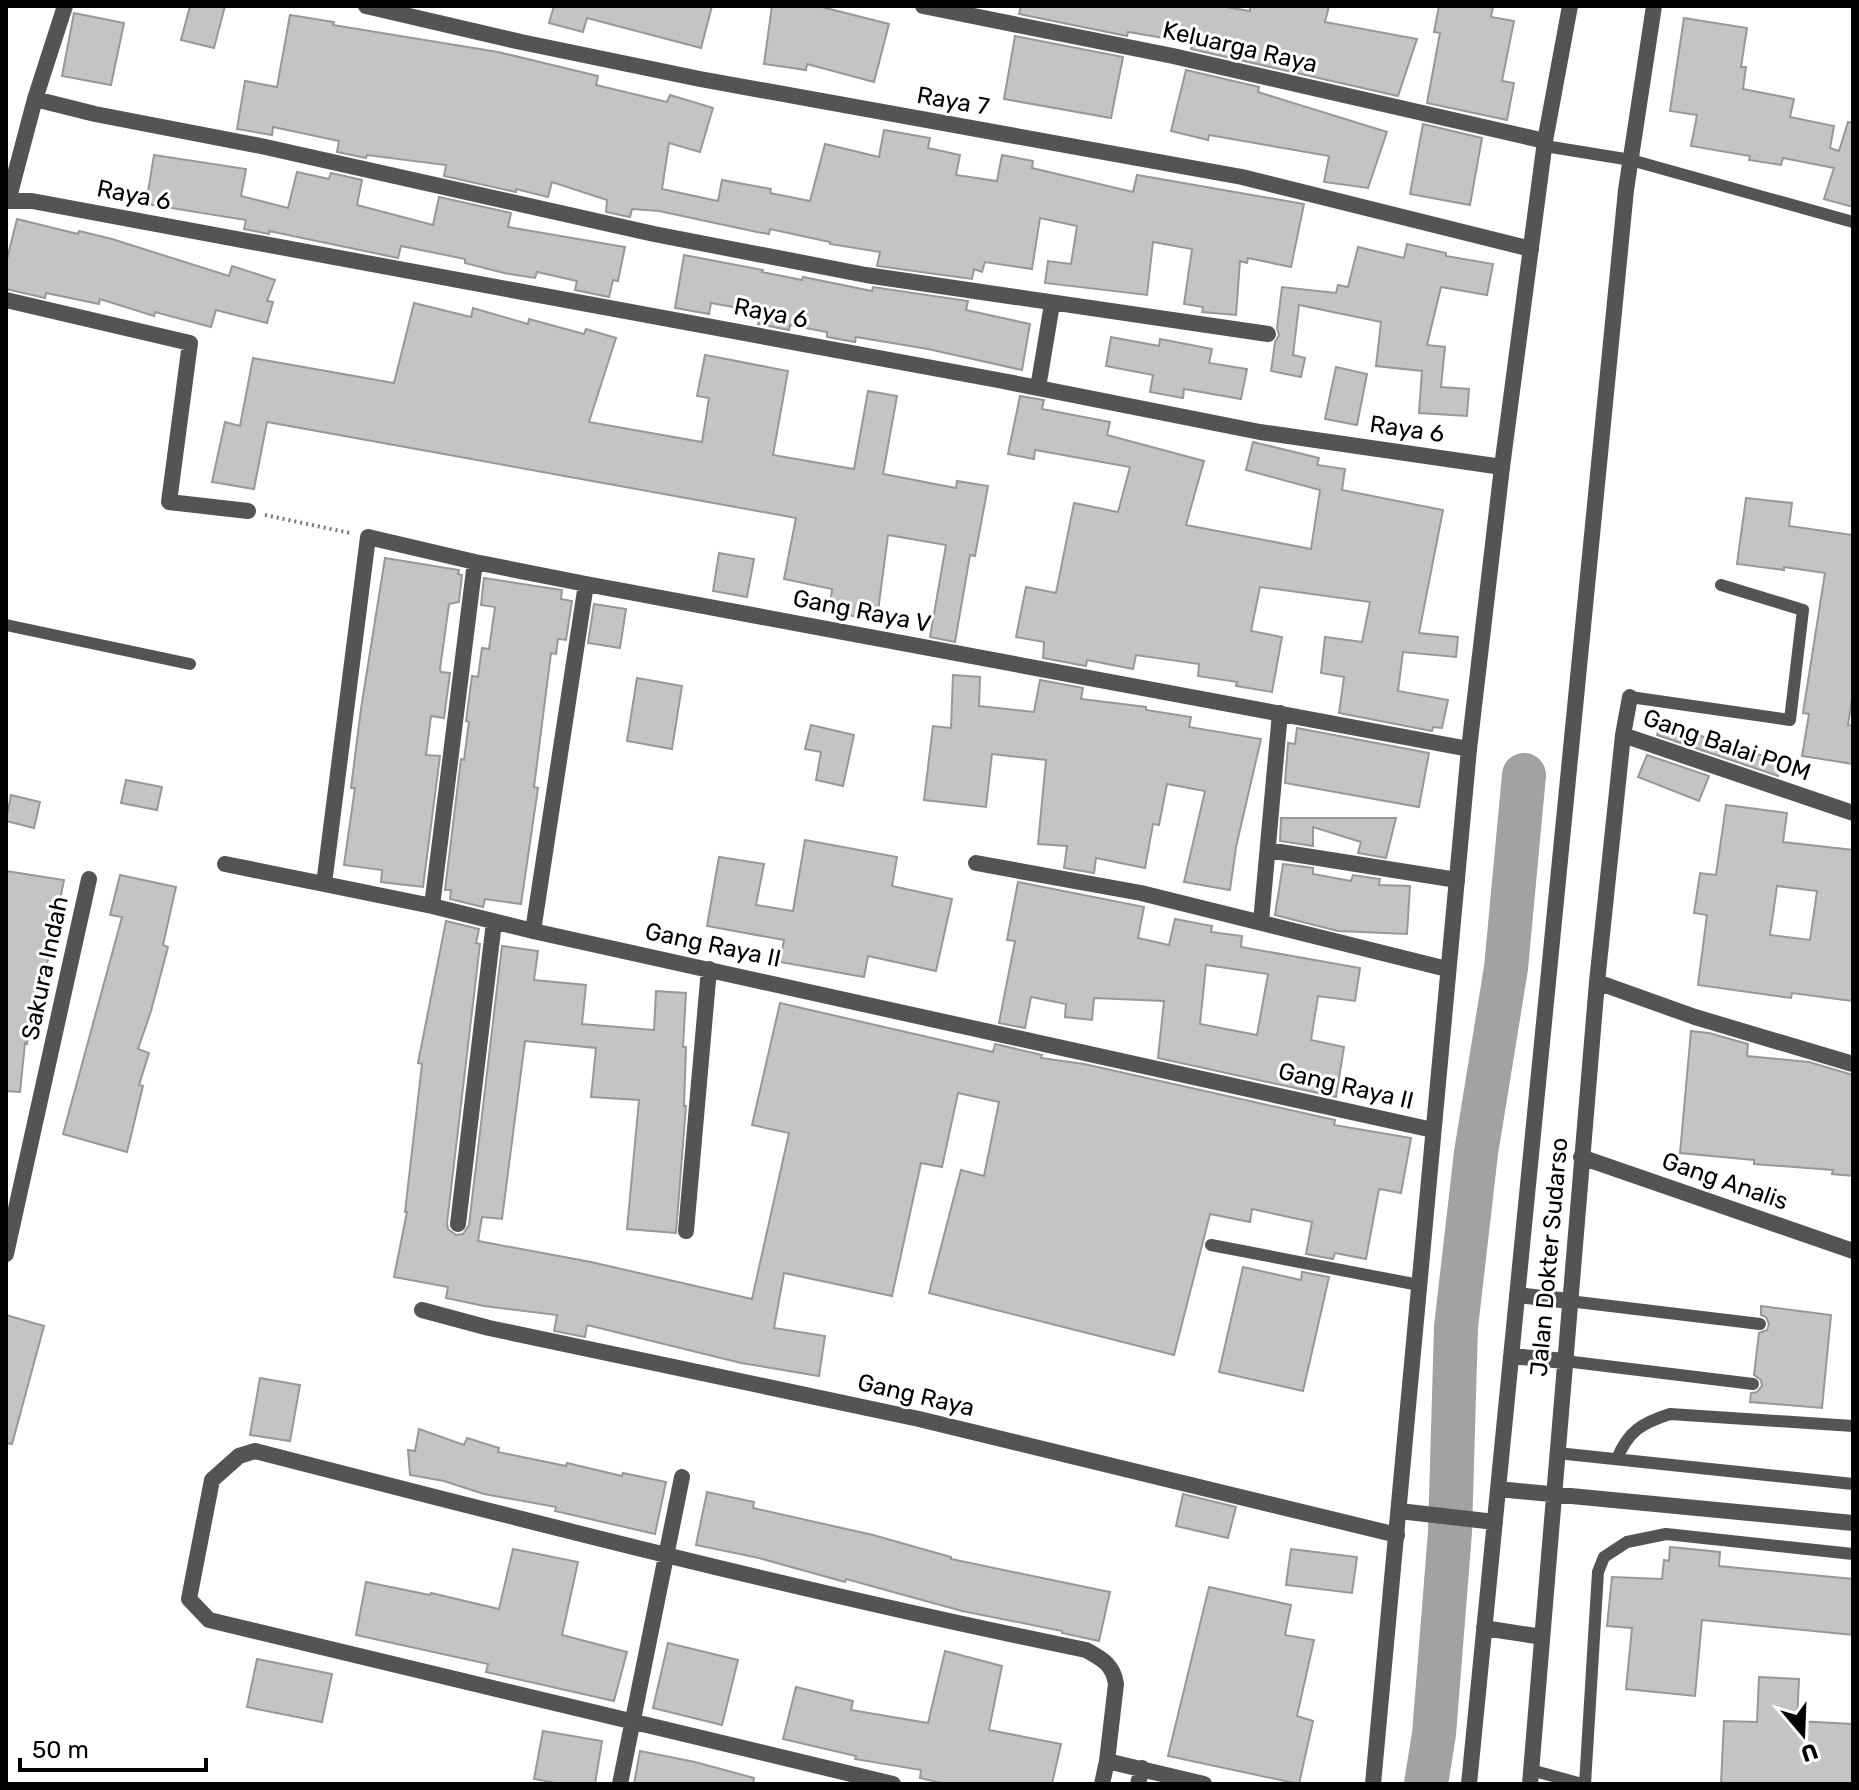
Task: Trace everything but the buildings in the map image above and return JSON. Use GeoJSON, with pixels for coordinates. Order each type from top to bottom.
{"type":"FeatureCollection","features":[{"type":"Feature","properties":{"kind":"street"},"geometry":{"type":"LineString","coordinates":[[7,204],[35,99],[65,6]]}},
{"type":"Feature","properties":{"kind":"street","name":"Raya 7"},"geometry":{"type":"LineString","coordinates":[[366,6],[700,79],[1242,177],[1531,249]]}},
{"type":"Feature","properties":{"kind":"street","name":"Keluarga Raya"},"geometry":{"type":"LineString","coordinates":[[923,6],[1173,56],[1550,145]]}},
{"type":"Feature","properties":{"kind":"street"},"geometry":{"type":"LineString","coordinates":[[1373,1784],[1469,749],[1531,249],[1570,6]]}},
{"type":"Feature","properties":{"kind":"street"},"geometry":{"type":"LineString","coordinates":[[1469,1784],[1623,158],[1654,6]]}},
{"type":"Feature","properties":{"kind":"street"},"geometry":{"type":"LineString","coordinates":[[35,99],[654,234],[866,275],[1268,334]]}},
{"type":"Feature","properties":{"kind":"street","name":"Raya 6"},"geometry":{"type":"LineString","coordinates":[[7,204],[32,201],[1260,432],[1502,467]]}},
{"type":"Feature","properties":{"kind":"street"},"geometry":{"type":"LineString","coordinates":[[6,300],[190,343],[169,502],[248,511]]}},
{"type":"Feature","properties":{"kind":"street"},"geometry":{"type":"LineString","coordinates":[[1038,388],[1052,304]]}},
{"type":"Feature","properties":{"kind":"street"},"geometry":{"type":"LineString","coordinates":[[324,884],[368,537]]}},
{"type":"Feature","properties":{"kind":"street","name":"Gang Raya V"},"geometry":{"type":"LineString","coordinates":[[368,537],[586,584],[1469,749]]}},
{"type":"Feature","properties":{"kind":"street"},"geometry":{"type":"LineString","coordinates":[[432,906],[475,562]]}},
{"type":"Feature","properties":{"kind":"street"},"geometry":{"type":"LineString","coordinates":[[533,931],[586,584]]}},
{"type":"Feature","properties":{"kind":"street","name":"Gang Balai POM"},"geometry":{"type":"LineString","coordinates":[[1630,697],[1623,735],[1853,813]]}},
{"type":"Feature","properties":{"kind":"street"},"geometry":{"type":"LineString","coordinates":[[1261,922],[1280,713]]}},
{"type":"Feature","properties":{"kind":"street","name":"Jalan Dokter Sudarso"},"geometry":{"type":"LineString","coordinates":[[1530,1777],[1581,1157],[1623,735]]}},
{"type":"Feature","properties":{"kind":"street"},"geometry":{"type":"LineString","coordinates":[[1268,850],[1457,880]]}},
{"type":"Feature","properties":{"kind":"street"},"geometry":{"type":"LineString","coordinates":[[976,863],[1141,893],[1447,969]]}},
{"type":"Feature","properties":{"kind":"street","name":"Gang Raya II"},"geometry":{"type":"LineString","coordinates":[[225,864],[432,906],[1433,1130]]}},
{"type":"Feature","properties":{"kind":"street","name":"Sakura Indah"},"geometry":{"type":"LineString","coordinates":[[6,1254],[89,879]]}},
{"type":"Feature","properties":{"kind":"street"},"geometry":{"type":"LineString","coordinates":[[458,1224],[494,922]]}},
{"type":"Feature","properties":{"kind":"street"},"geometry":{"type":"LineString","coordinates":[[686,1231],[709,969]]}},
{"type":"Feature","properties":{"kind":"street"},"geometry":{"type":"LineString","coordinates":[[1597,982],[1695,1017],[1853,1064]]}},
{"type":"Feature","properties":{"kind":"street","name":"Gang Analis"},"geometry":{"type":"LineString","coordinates":[[1581,1157],[1853,1251]]}},
{"type":"Feature","properties":{"kind":"street"},"geometry":{"type":"LineString","coordinates":[[1517,1295],[1569,1301]]}},
{"type":"Feature","properties":{"kind":"street","name":"Gang Raya"},"geometry":{"type":"LineString","coordinates":[[422,1310],[520,1335],[919,1419],[1397,1535]]}},
{"type":"Feature","properties":{"kind":"street"},"geometry":{"type":"LineString","coordinates":[[1511,1356],[1565,1361]]}},
{"type":"Feature","properties":{"kind":"street"},"geometry":{"type":"LineString","coordinates":[[893,1784],[209,1620],[189,1599],[212,1480],[239,1456],[255,1451],[664,1556],[941,1621],[1086,1650],[1106,1660],[1115,1672],[1102,1784]]}},
{"type":"Feature","properties":{"kind":"street"},"geometry":{"type":"LineString","coordinates":[[620,1784],[682,1477]]}},
{"type":"Feature","properties":{"kind":"street"},"geometry":{"type":"LineString","coordinates":[[1498,1489],[1853,1523]]}},
{"type":"Feature","properties":{"kind":"street"},"geometry":{"type":"LineString","coordinates":[[1399,1511],[1495,1522]]}},
{"type":"Feature","properties":{"kind":"street"},"geometry":{"type":"LineString","coordinates":[[1484,1628],[1542,1637]]}},
{"type":"Feature","properties":{"kind":"street"},"geometry":{"type":"LineString","coordinates":[[1107,1761],[1140,1776],[1204,1784]]}},
{"type":"Feature","properties":{"kind":"lane"},"geometry":{"type":"LineString","coordinates":[[1550,145],[1623,158],[1853,222]]}},
{"type":"Feature","properties":{"kind":"lane"},"geometry":{"type":"LineString","coordinates":[[1630,697],[1790,720],[1803,610],[1721,585]]}},
{"type":"Feature","properties":{"kind":"lane"},"geometry":{"type":"LineString","coordinates":[[6,625],[190,664]]}},
{"type":"Feature","properties":{"kind":"lane"},"geometry":{"type":"LineString","coordinates":[[1211,1245],[1419,1285]]}},
{"type":"Feature","properties":{"kind":"lane"},"geometry":{"type":"LineString","coordinates":[[1569,1301],[1760,1324]]}},
{"type":"Feature","properties":{"kind":"lane"},"geometry":{"type":"LineString","coordinates":[[1565,1361],[1753,1384]]}},
{"type":"Feature","properties":{"kind":"lane"},"geometry":{"type":"LineString","coordinates":[[1617,1459],[1629,1434],[1653,1419],[1670,1414],[1853,1426]]}},
{"type":"Feature","properties":{"kind":"lane"},"geometry":{"type":"LineString","coordinates":[[1557,1453],[1853,1484]]}},
{"type":"Feature","properties":{"kind":"lane"},"geometry":{"type":"LineString","coordinates":[[1530,1777],[1583,1784],[1598,1572],[1604,1557],[1627,1542],[1666,1534],[1853,1554]]}},
{"type":"Feature","properties":{"kind":"path"},"geometry":{"type":"LineString","coordinates":[[248,511],[368,537]]}},
{"type":"Feature","properties":{"kind":"waterway"},"geometry":{"type":"LineString","coordinates":[[1426,1784],[1434,1734],[1450,1532],[1456,1327],[1476,1153],[1506,968],[1524,775]]}}]}
